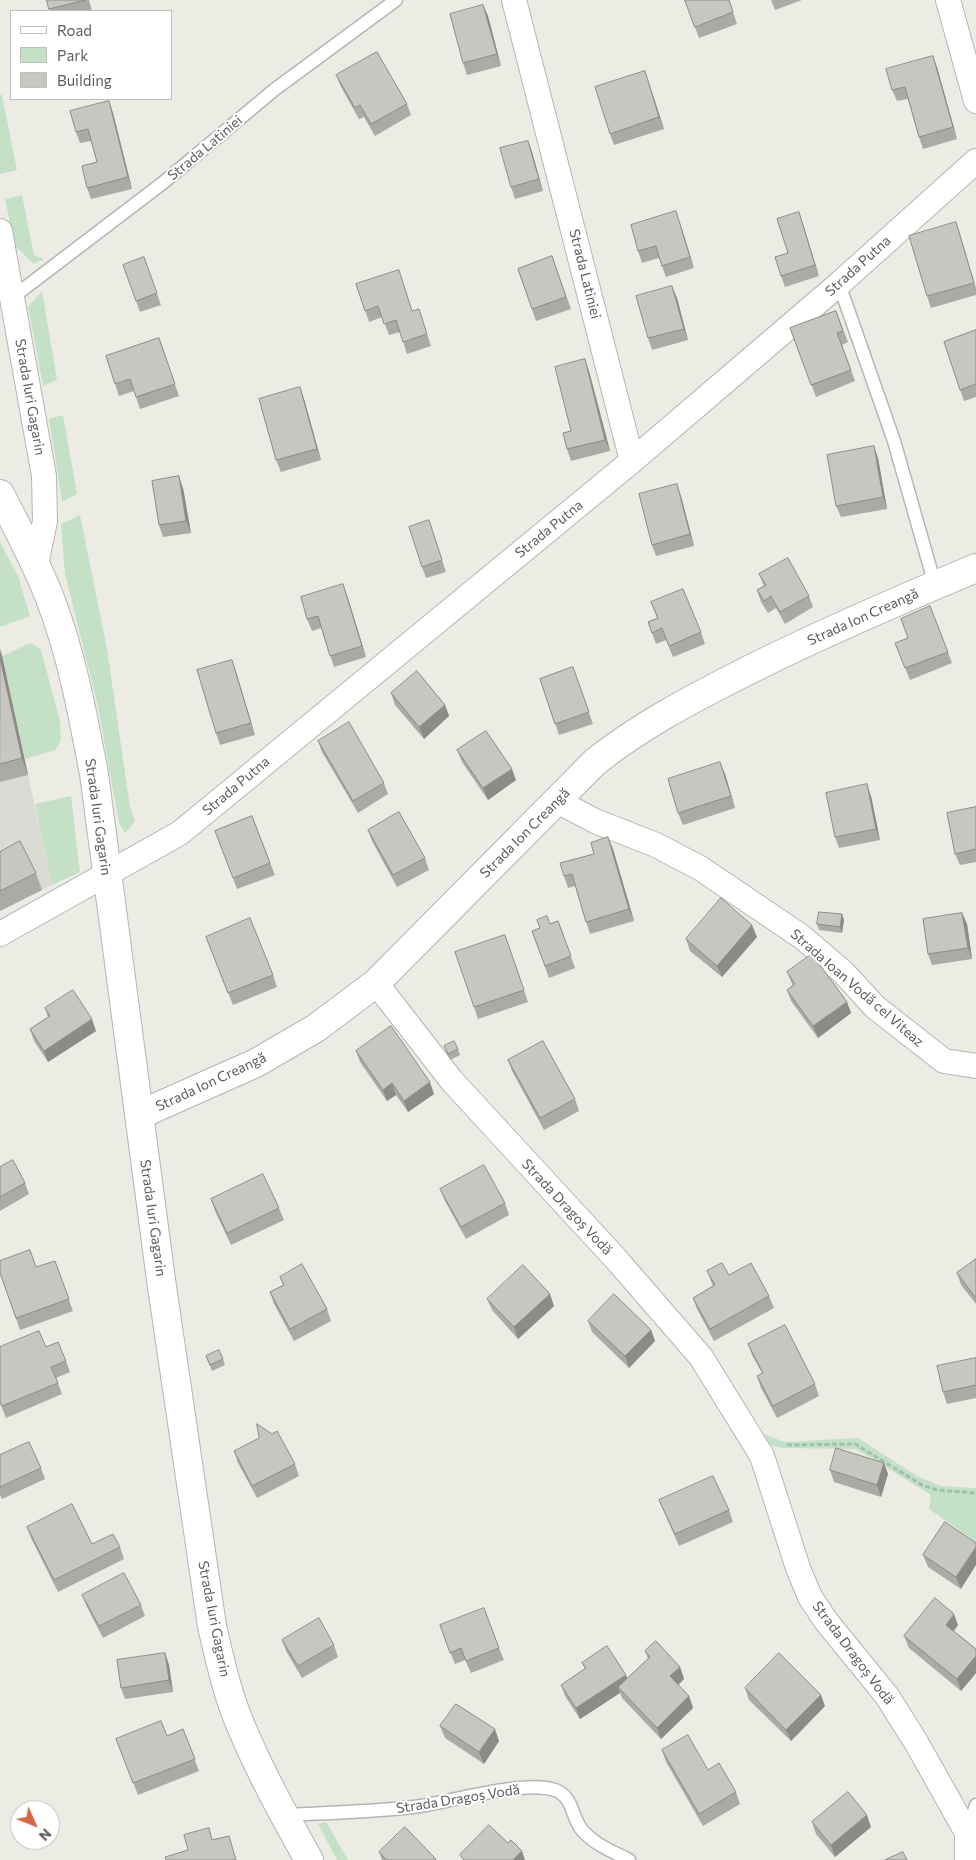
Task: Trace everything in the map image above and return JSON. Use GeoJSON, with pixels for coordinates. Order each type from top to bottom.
{"type":"FeatureCollection","features":[{"type":"Feature","properties":{"kind":"main road","name":"Strada Iuri Gagarin"},"geometry":{"type":"LineString","coordinates":[[0,494],[36,565],[51,601],[64,640],[94,774],[106,875],[183,1437],[212,1626],[225,1678],[241,1726],[284,1815],[309,1860]]}},
{"type":"Feature","properties":{"kind":"main road","name":"Strada Ion Creangă"},"geometry":{"type":"LineString","coordinates":[[139,1115],[256,1063],[316,1028],[376,984],[595,762],[624,739],[693,699],[794,648],[976,568]]}},
{"type":"Feature","properties":{"kind":"street","name":"Strada Latiniei"},"geometry":{"type":"LineString","coordinates":[[514,0],[632,460]]}},
{"type":"Feature","properties":{"kind":"street"},"geometry":{"type":"LineString","coordinates":[[948,0],[976,101]]}},
{"type":"Feature","properties":{"kind":"street","name":"Strada Putna"},"geometry":{"type":"LineString","coordinates":[[0,934],[180,832],[632,460],[839,284],[976,161]]}},
{"type":"Feature","properties":{"kind":"street","name":"Strada Iuri Gagarin"},"geometry":{"type":"LineString","coordinates":[[0,231],[14,297],[44,476],[45,521],[36,565]]}},
{"type":"Feature","properties":{"kind":"street","name":"Strada Ioan Vodă cel Viteaz"},"geometry":{"type":"LineString","coordinates":[[557,801],[595,821],[656,845],[700,868],[802,937],[844,973],[875,1007],[944,1061],[976,1066]]}},
{"type":"Feature","properties":{"kind":"street","name":"Strada Dragoș Vodă"},"geometry":{"type":"LineString","coordinates":[[376,984],[452,1081],[674,1325],[700,1357],[762,1456],[798,1568],[810,1597],[826,1621],[887,1696],[916,1742],[967,1833],[967,1860]]}},
{"type":"Feature","properties":{"kind":"lane","name":"Strada Latiniei"},"geometry":{"type":"LineString","coordinates":[[14,297],[164,182],[274,90],[396,0]]}},
{"type":"Feature","properties":{"kind":"lane","name":"Strada Ion Creangă"},"geometry":{"type":"LineString","coordinates":[[839,284],[894,441],[934,585]]}},
{"type":"Feature","properties":{"kind":"lane","name":"Strada Dragoș Vodă"},"geometry":{"type":"LineString","coordinates":[[284,1815],[413,1807],[507,1790],[538,1788],[554,1790],[564,1795],[569,1801],[581,1828],[599,1845],[629,1860]]}},
{"type":"Feature","properties":{"kind":"lane","name":"Strada Dragoș Vodă"},"geometry":{"type":"LineString","coordinates":[[967,1833],[976,1805]]}},
{"type":"Feature","properties":{"kind":"path"},"geometry":{"type":"LineString","coordinates":[[750,1435],[783,1445],[855,1444],[922,1485],[937,1490],[976,1493]]}},
{"type":"Feature","properties":{"kind":"shaded area"},"geometry":{"type":"Polygon","coordinates":[[[0,645],[52,885],[0,911],[0,645]]]}},
{"type":"Feature","properties":{"kind":"green space"},"geometry":{"type":"Polygon","coordinates":[[[0,95],[2,95],[17,170],[0,174],[0,95]]]}},
{"type":"Feature","properties":{"kind":"green space"},"geometry":{"type":"Polygon","coordinates":[[[22,195],[34,255],[44,259],[34,264],[15,246],[5,199],[22,195]]]}},
{"type":"Feature","properties":{"kind":"green space"},"geometry":{"type":"Polygon","coordinates":[[[42,291],[57,380],[43,386],[28,307],[42,291]]]}},
{"type":"Feature","properties":{"kind":"green space"},"geometry":{"type":"Polygon","coordinates":[[[63,415],[77,494],[62,502],[49,419],[63,415]]]}},
{"type":"Feature","properties":{"kind":"green space"},"geometry":{"type":"Polygon","coordinates":[[[80,515],[107,649],[130,807],[135,821],[125,833],[119,823],[98,707],[65,574],[61,524],[80,515]]]}},
{"type":"Feature","properties":{"kind":"green space"},"geometry":{"type":"Polygon","coordinates":[[[0,542],[18,576],[30,616],[0,627],[0,542]]]}},
{"type":"Feature","properties":{"kind":"green space"},"geometry":{"type":"Polygon","coordinates":[[[31,643],[41,650],[60,721],[61,741],[55,750],[25,759],[2,656],[31,643]]]}},
{"type":"Feature","properties":{"kind":"green space"},"geometry":{"type":"Polygon","coordinates":[[[71,796],[80,872],[52,885],[35,804],[71,796]]]}},
{"type":"Feature","properties":{"kind":"green space"},"geometry":{"type":"Polygon","coordinates":[[[763,1434],[785,1442],[858,1438],[917,1476],[941,1486],[976,1488],[976,1542],[929,1509],[931,1495],[856,1449],[783,1448],[766,1445],[763,1434]]]}},
{"type":"Feature","properties":{"kind":"green space"},"geometry":{"type":"Polygon","coordinates":[[[326,1822],[348,1860],[337,1860],[318,1824],[326,1822]]]}},
{"type":"Feature","properties":{"kind":"building"},"geometry":{"type":"Polygon","coordinates":[[[47,0],[86,0],[49,9],[47,0]]]}},
{"type":"Feature","properties":{"kind":"building"},"geometry":{"type":"Polygon","coordinates":[[[685,0],[729,0],[733,12],[695,27],[685,0]]]}},
{"type":"Feature","properties":{"kind":"building"},"geometry":{"type":"Polygon","coordinates":[[[483,5],[497,54],[463,63],[450,14],[483,5]]]}},
{"type":"Feature","properties":{"kind":"building"},"geometry":{"type":"Polygon","coordinates":[[[377,52],[407,104],[371,124],[360,105],[355,108],[336,75],[377,52]]]}},
{"type":"Feature","properties":{"kind":"building"},"geometry":{"type":"Polygon","coordinates":[[[933,56],[953,127],[919,137],[905,87],[892,90],[886,69],[933,56]]]}},
{"type":"Feature","properties":{"kind":"building"},"geometry":{"type":"Polygon","coordinates":[[[645,71],[659,117],[610,134],[595,87],[645,71]]]}},
{"type":"Feature","properties":{"kind":"building"},"geometry":{"type":"Polygon","coordinates":[[[109,101],[128,177],[87,188],[82,166],[97,162],[88,129],[76,132],[70,111],[109,101]]]}},
{"type":"Feature","properties":{"kind":"building"},"geometry":{"type":"Polygon","coordinates":[[[528,141],[539,179],[511,187],[500,148],[528,141]]]}},
{"type":"Feature","properties":{"kind":"building"},"geometry":{"type":"Polygon","coordinates":[[[676,211],[690,257],[662,266],[656,246],[638,251],[631,225],[676,211]]]}},
{"type":"Feature","properties":{"kind":"building"},"geometry":{"type":"Polygon","coordinates":[[[799,212],[815,265],[781,276],[775,257],[788,253],[777,219],[799,212]]]}},
{"type":"Feature","properties":{"kind":"building"},"geometry":{"type":"Polygon","coordinates":[[[956,222],[974,283],[927,296],[909,236],[956,222]]]}},
{"type":"Feature","properties":{"kind":"building"},"geometry":{"type":"Polygon","coordinates":[[[552,256],[566,297],[532,309],[518,269],[552,256]]]}},
{"type":"Feature","properties":{"kind":"building"},"geometry":{"type":"Polygon","coordinates":[[[144,257],[157,293],[136,301],[123,265],[144,257]]]}},
{"type":"Feature","properties":{"kind":"building"},"geometry":{"type":"Polygon","coordinates":[[[399,270],[412,311],[419,309],[427,334],[403,342],[396,320],[384,324],[378,306],[365,311],[356,284],[399,270]]]}},
{"type":"Feature","properties":{"kind":"building"},"geometry":{"type":"Polygon","coordinates":[[[672,286],[684,329],[648,338],[636,296],[672,286]]]}},
{"type":"Feature","properties":{"kind":"building"},"geometry":{"type":"Polygon","coordinates":[[[836,311],[843,331],[837,333],[851,370],[811,385],[790,328],[836,311]]]}},
{"type":"Feature","properties":{"kind":"building"},"geometry":{"type":"Polygon","coordinates":[[[976,330],[976,384],[960,390],[944,342],[976,330]]]}},
{"type":"Feature","properties":{"kind":"building"},"geometry":{"type":"Polygon","coordinates":[[[159,338],[175,384],[136,397],[130,379],[115,384],[106,356],[159,338]]]}},
{"type":"Feature","properties":{"kind":"building"},"geometry":{"type":"Polygon","coordinates":[[[585,359],[605,440],[567,449],[563,433],[571,431],[555,367],[585,359]]]}},
{"type":"Feature","properties":{"kind":"building"},"geometry":{"type":"Polygon","coordinates":[[[300,387],[317,449],[276,460],[259,399],[300,387]]]}},
{"type":"Feature","properties":{"kind":"building"},"geometry":{"type":"Polygon","coordinates":[[[874,446],[883,497],[836,506],[827,455],[874,446]]]}},
{"type":"Feature","properties":{"kind":"building"},"geometry":{"type":"Polygon","coordinates":[[[179,476],[186,521],[159,525],[152,481],[179,476]]]}},
{"type":"Feature","properties":{"kind":"building"},"geometry":{"type":"Polygon","coordinates":[[[677,484],[690,534],[652,545],[639,494],[677,484]]]}},
{"type":"Feature","properties":{"kind":"building"},"geometry":{"type":"Polygon","coordinates":[[[429,520],[442,560],[422,567],[409,527],[429,520]]]}},
{"type":"Feature","properties":{"kind":"building"},"geometry":{"type":"Polygon","coordinates":[[[788,558],[809,596],[780,612],[771,596],[764,601],[757,590],[766,585],[759,574],[788,558]]]}},
{"type":"Feature","properties":{"kind":"building"},"geometry":{"type":"Polygon","coordinates":[[[343,584],[362,646],[330,656],[318,616],[307,619],[301,597],[343,584]]]}},
{"type":"Feature","properties":{"kind":"building"},"geometry":{"type":"Polygon","coordinates":[[[683,589],[701,632],[669,646],[662,628],[652,633],[648,622],[658,618],[651,602],[683,589]]]}},
{"type":"Feature","properties":{"kind":"building"},"geometry":{"type":"Polygon","coordinates":[[[930,606],[948,652],[905,668],[895,643],[908,638],[901,619],[930,606]]]}},
{"type":"Feature","properties":{"kind":"building"},"geometry":{"type":"Polygon","coordinates":[[[0,658],[22,758],[0,764],[0,658]]]}},
{"type":"Feature","properties":{"kind":"building"},"geometry":{"type":"Polygon","coordinates":[[[232,660],[251,723],[216,733],[197,670],[232,660]]]}},
{"type":"Feature","properties":{"kind":"building"},"geometry":{"type":"Polygon","coordinates":[[[573,667],[589,712],[555,724],[540,679],[573,667]]]}},
{"type":"Feature","properties":{"kind":"building"},"geometry":{"type":"Polygon","coordinates":[[[417,671],[445,705],[419,727],[391,693],[417,671]]]}},
{"type":"Feature","properties":{"kind":"building"},"geometry":{"type":"Polygon","coordinates":[[[349,722],[384,783],[353,801],[318,741],[349,722]]]}},
{"type":"Feature","properties":{"kind":"building"},"geometry":{"type":"Polygon","coordinates":[[[486,731],[512,769],[483,788],[457,750],[486,731]]]}},
{"type":"Feature","properties":{"kind":"building"},"geometry":{"type":"Polygon","coordinates":[[[720,762],[731,796],[678,813],[668,779],[720,762]]]}},
{"type":"Feature","properties":{"kind":"building"},"geometry":{"type":"Polygon","coordinates":[[[867,784],[876,829],[835,837],[826,793],[867,784]]]}},
{"type":"Feature","properties":{"kind":"building"},"geometry":{"type":"Polygon","coordinates":[[[976,807],[976,849],[955,854],[947,813],[976,807]]]}},
{"type":"Feature","properties":{"kind":"building"},"geometry":{"type":"Polygon","coordinates":[[[399,812],[425,858],[393,875],[368,830],[399,812]]]}},
{"type":"Feature","properties":{"kind":"building"},"geometry":{"type":"Polygon","coordinates":[[[252,816],[270,863],[233,878],[215,831],[252,816]]]}},
{"type":"Feature","properties":{"kind":"building"},"geometry":{"type":"Polygon","coordinates":[[[608,837],[629,909],[586,922],[572,874],[564,876],[560,863],[594,854],[591,843],[608,837]]]}},
{"type":"Feature","properties":{"kind":"building"},"geometry":{"type":"Polygon","coordinates":[[[20,841],[36,873],[0,891],[0,852],[20,841]]]}},
{"type":"Feature","properties":{"kind":"building"},"geometry":{"type":"Polygon","coordinates":[[[721,898],[752,925],[717,966],[686,939],[721,898]]]}},
{"type":"Feature","properties":{"kind":"building"},"geometry":{"type":"Polygon","coordinates":[[[819,912],[842,914],[840,927],[817,924],[819,912]]]}},
{"type":"Feature","properties":{"kind":"building"},"geometry":{"type":"Polygon","coordinates":[[[962,913],[968,948],[928,954],[923,919],[962,913]]]}},
{"type":"Feature","properties":{"kind":"building"},"geometry":{"type":"Polygon","coordinates":[[[547,916],[550,924],[558,921],[571,956],[545,966],[532,931],[540,928],[537,920],[547,916]]]}},
{"type":"Feature","properties":{"kind":"building"},"geometry":{"type":"Polygon","coordinates":[[[250,918],[273,975],[228,993],[206,937],[250,918]]]}},
{"type":"Feature","properties":{"kind":"building"},"geometry":{"type":"Polygon","coordinates":[[[505,935],[524,990],[474,1007],[455,952],[505,935]]]}},
{"type":"Feature","properties":{"kind":"building"},"geometry":{"type":"Polygon","coordinates":[[[812,954],[847,1002],[813,1026],[787,990],[795,984],[787,972],[812,954]]]}},
{"type":"Feature","properties":{"kind":"building"},"geometry":{"type":"Polygon","coordinates":[[[73,990],[92,1019],[44,1051],[30,1029],[50,1016],[45,1008],[73,990]]]}},
{"type":"Feature","properties":{"kind":"building"},"geometry":{"type":"Polygon","coordinates":[[[391,1026],[430,1082],[404,1101],[392,1083],[383,1090],[356,1051],[391,1026]]]}},
{"type":"Feature","properties":{"kind":"building"},"geometry":{"type":"Polygon","coordinates":[[[454,1041],[458,1049],[448,1054],[444,1046],[454,1041]]]}},
{"type":"Feature","properties":{"kind":"building"},"geometry":{"type":"Polygon","coordinates":[[[543,1041],[575,1099],[540,1118],[508,1060],[543,1041]]]}},
{"type":"Feature","properties":{"kind":"building"},"geometry":{"type":"Polygon","coordinates":[[[13,1160],[25,1183],[0,1197],[0,1167],[13,1160]]]}},
{"type":"Feature","properties":{"kind":"building"},"geometry":{"type":"Polygon","coordinates":[[[484,1165],[505,1203],[461,1227],[440,1189],[484,1165]]]}},
{"type":"Feature","properties":{"kind":"building"},"geometry":{"type":"Polygon","coordinates":[[[263,1174],[279,1208],[227,1233],[211,1199],[263,1174]]]}},
{"type":"Feature","properties":{"kind":"building"},"geometry":{"type":"Polygon","coordinates":[[[30,1250],[36,1267],[55,1261],[69,1299],[16,1318],[0,1273],[0,1261],[30,1250]]]}},
{"type":"Feature","properties":{"kind":"building"},"geometry":{"type":"Polygon","coordinates":[[[976,1259],[976,1298],[957,1273],[976,1259]]]}},
{"type":"Feature","properties":{"kind":"building"},"geometry":{"type":"Polygon","coordinates":[[[722,1263],[729,1275],[751,1263],[769,1296],[710,1329],[693,1298],[715,1285],[707,1271],[722,1263]]]}},
{"type":"Feature","properties":{"kind":"building"},"geometry":{"type":"Polygon","coordinates":[[[302,1264],[327,1309],[290,1329],[270,1292],[284,1285],[280,1277],[302,1264]]]}},
{"type":"Feature","properties":{"kind":"building"},"geometry":{"type":"Polygon","coordinates":[[[523,1265],[550,1294],[514,1327],[487,1299],[523,1265]]]}},
{"type":"Feature","properties":{"kind":"building"},"geometry":{"type":"Polygon","coordinates":[[[614,1294],[651,1330],[625,1356],[588,1321],[614,1294]]]}},
{"type":"Feature","properties":{"kind":"building"},"geometry":{"type":"Polygon","coordinates":[[[785,1325],[815,1384],[773,1406],[757,1376],[763,1373],[748,1344],[785,1325]]]}},
{"type":"Feature","properties":{"kind":"building"},"geometry":{"type":"Polygon","coordinates":[[[39,1331],[46,1347],[58,1342],[66,1361],[51,1367],[58,1383],[2,1406],[0,1402],[0,1347],[39,1331]]]}},
{"type":"Feature","properties":{"kind":"building"},"geometry":{"type":"Polygon","coordinates":[[[219,1350],[223,1359],[210,1365],[206,1356],[219,1350]]]}},
{"type":"Feature","properties":{"kind":"building"},"geometry":{"type":"Polygon","coordinates":[[[976,1358],[976,1385],[943,1392],[937,1366],[976,1358]]]}},
{"type":"Feature","properties":{"kind":"building"},"geometry":{"type":"Polygon","coordinates":[[[257,1424],[272,1434],[277,1431],[295,1464],[252,1486],[234,1451],[259,1438],[257,1424]]]}},
{"type":"Feature","properties":{"kind":"building"},"geometry":{"type":"Polygon","coordinates":[[[29,1442],[41,1468],[0,1487],[0,1455],[29,1442]]]}},
{"type":"Feature","properties":{"kind":"building"},"geometry":{"type":"Polygon","coordinates":[[[836,1448],[884,1463],[877,1485],[830,1470],[836,1448]]]}},
{"type":"Feature","properties":{"kind":"building"},"geometry":{"type":"Polygon","coordinates":[[[713,1476],[729,1510],[675,1534],[659,1500],[713,1476]]]}},
{"type":"Feature","properties":{"kind":"building"},"geometry":{"type":"Polygon","coordinates":[[[72,1504],[92,1544],[113,1534],[120,1547],[54,1580],[27,1527],[72,1504]]]}},
{"type":"Feature","properties":{"kind":"building"},"geometry":{"type":"Polygon","coordinates":[[[945,1522],[976,1543],[976,1547],[956,1577],[923,1555],[945,1522]]]}},
{"type":"Feature","properties":{"kind":"building"},"geometry":{"type":"Polygon","coordinates":[[[124,1573],[141,1605],[99,1626],[82,1595],[124,1573]]]}},
{"type":"Feature","properties":{"kind":"building"},"geometry":{"type":"Polygon","coordinates":[[[935,1598],[954,1614],[946,1625],[976,1649],[976,1656],[957,1679],[904,1636],[935,1598]]]}},
{"type":"Feature","properties":{"kind":"building"},"geometry":{"type":"Polygon","coordinates":[[[484,1608],[499,1648],[466,1661],[461,1648],[450,1653],[440,1625],[484,1608]]]}},
{"type":"Feature","properties":{"kind":"building"},"geometry":{"type":"Polygon","coordinates":[[[319,1618],[334,1645],[298,1666],[282,1640],[319,1618]]]}},
{"type":"Feature","properties":{"kind":"building"},"geometry":{"type":"Polygon","coordinates":[[[656,1641],[680,1667],[670,1676],[689,1696],[657,1728],[618,1687],[650,1657],[645,1651],[656,1641]]]}},
{"type":"Feature","properties":{"kind":"building"},"geometry":{"type":"Polygon","coordinates":[[[607,1646],[626,1675],[576,1708],[561,1685],[586,1668],[582,1663],[607,1646]]]}},
{"type":"Feature","properties":{"kind":"building"},"geometry":{"type":"Polygon","coordinates":[[[165,1653],[169,1680],[121,1688],[117,1660],[165,1653]]]}},
{"type":"Feature","properties":{"kind":"building"},"geometry":{"type":"Polygon","coordinates":[[[779,1653],[821,1695],[786,1730],[745,1688],[779,1653]]]}},
{"type":"Feature","properties":{"kind":"building"},"geometry":{"type":"Polygon","coordinates":[[[456,1704],[495,1729],[479,1752],[440,1726],[456,1704]]]}},
{"type":"Feature","properties":{"kind":"building"},"geometry":{"type":"Polygon","coordinates":[[[161,1721],[167,1736],[183,1729],[195,1759],[133,1783],[116,1739],[161,1721]]]}},
{"type":"Feature","properties":{"kind":"building"},"geometry":{"type":"Polygon","coordinates":[[[688,1735],[708,1770],[719,1763],[736,1792],[699,1814],[662,1750],[688,1735]]]}},
{"type":"Feature","properties":{"kind":"building"},"geometry":{"type":"Polygon","coordinates":[[[848,1792],[867,1815],[831,1845],[812,1822],[848,1792]]]}},
{"type":"Feature","properties":{"kind":"building"},"geometry":{"type":"Polygon","coordinates":[[[489,1825],[508,1843],[511,1840],[522,1851],[513,1860],[464,1860],[460,1855],[489,1825]]]}},
{"type":"Feature","properties":{"kind":"building"},"geometry":{"type":"Polygon","coordinates":[[[405,1827],[435,1860],[387,1860],[379,1852],[405,1827]]]}},
{"type":"Feature","properties":{"kind":"building"},"geometry":{"type":"Polygon","coordinates":[[[209,1828],[212,1840],[229,1836],[236,1860],[166,1860],[165,1857],[188,1850],[184,1835],[209,1828]]]}},
{"type":"Feature","properties":{"kind":"building"},"geometry":{"type":"Polygon","coordinates":[[[903,1852],[907,1860],[885,1860],[903,1852]]]}}]}
